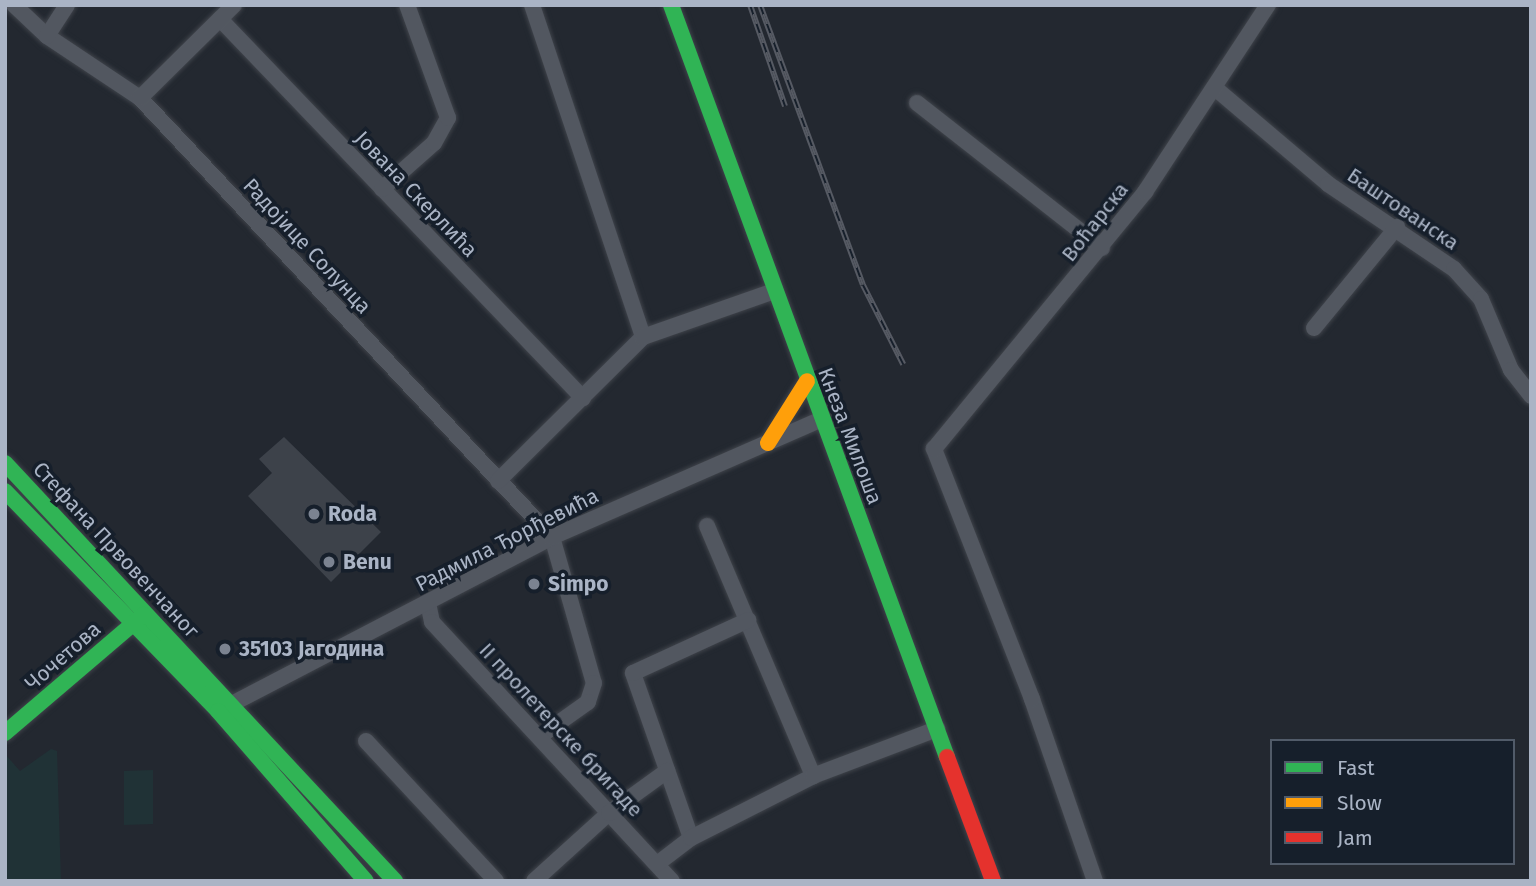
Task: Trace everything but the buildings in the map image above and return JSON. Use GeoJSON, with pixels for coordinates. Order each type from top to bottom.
{"type":"FeatureCollection","features":[{"type":"Feature","properties":{"kind":"street","name":"Радојице Солунца"},"geometry":{"type":"LineString","coordinates":[[14,5],[47,36],[140,98],[552,537]]}},
{"type":"Feature","properties":{"kind":"street"},"geometry":{"type":"LineString","coordinates":[[47,36],[67,5]]}},
{"type":"Feature","properties":{"kind":"street"},"geometry":{"type":"LineString","coordinates":[[140,98],[234,5]]}},
{"type":"Feature","properties":{"kind":"street"},"geometry":{"type":"LineString","coordinates":[[382,189],[433,142],[448,118],[407,5]]}},
{"type":"Feature","properties":{"kind":"street"},"geometry":{"type":"LineString","coordinates":[[532,5],[643,337]]}},
{"type":"Feature","properties":{"kind":"street","name":"Кнеза Милоша"},"geometry":{"type":"LineString","coordinates":[[671,5],[993,881]]}},
{"type":"Feature","properties":{"kind":"street","name":"Воћарска"},"geometry":{"type":"LineString","coordinates":[[1095,881],[1032,699],[934,449],[1102,248],[1215,88],[1268,5]]}},
{"type":"Feature","properties":{"kind":"street","name":"Јована Скерлића"},"geometry":{"type":"LineString","coordinates":[[220,19],[583,398]]}},
{"type":"Feature","properties":{"kind":"street","name":"Баштованска"},"geometry":{"type":"LineString","coordinates":[[1215,88],[1328,184],[1396,227],[1454,269],[1481,299],[1511,370],[1531,396]]}},
{"type":"Feature","properties":{"kind":"street"},"geometry":{"type":"LineString","coordinates":[[917,103],[1102,248]]}},
{"type":"Feature","properties":{"kind":"street"},"geometry":{"type":"LineString","coordinates":[[1314,328],[1396,227]]}},
{"type":"Feature","properties":{"kind":"street"},"geometry":{"type":"LineString","coordinates":[[498,481],[643,337],[774,291]]}},
{"type":"Feature","properties":{"kind":"street"},"geometry":{"type":"LineString","coordinates":[[768,443],[807,381]]}},
{"type":"Feature","properties":{"kind":"street","name":"Радмила Ђорђевића"},"geometry":{"type":"LineString","coordinates":[[225,707],[552,537],[822,419]]}},
{"type":"Feature","properties":{"kind":"street","name":"Стефана Првовенчаног"},"geometry":{"type":"LineString","coordinates":[[5,463],[147,611],[366,881]]}},
{"type":"Feature","properties":{"kind":"street","name":"Стефана Првовенчаног"},"geometry":{"type":"LineString","coordinates":[[5,491],[133,623],[225,707],[396,881]]}},
{"type":"Feature","properties":{"kind":"street"},"geometry":{"type":"LineString","coordinates":[[708,526],[813,776]]}},
{"type":"Feature","properties":{"kind":"street"},"geometry":{"type":"LineString","coordinates":[[539,737],[588,702],[594,684],[552,537]]}},
{"type":"Feature","properties":{"kind":"street","name":"II пролетерске бригаде"},"geometry":{"type":"LineString","coordinates":[[428,603],[432,622],[672,881]]}},
{"type":"Feature","properties":{"kind":"street","name":"Чочетова"},"geometry":{"type":"LineString","coordinates":[[5,733],[147,611]]}},
{"type":"Feature","properties":{"kind":"street"},"geometry":{"type":"LineString","coordinates":[[691,838],[633,674],[748,620]]}},
{"type":"Feature","properties":{"kind":"street"},"geometry":{"type":"LineString","coordinates":[[657,864],[691,838],[813,776],[937,729]]}},
{"type":"Feature","properties":{"kind":"street"},"geometry":{"type":"LineString","coordinates":[[366,741],[496,881]]}},
{"type":"Feature","properties":{"kind":"street"},"geometry":{"type":"LineString","coordinates":[[534,881],[609,813],[667,771]]}},
{"type":"Feature","properties":{"kind":"shaded area"},"geometry":{"type":"Polygon","coordinates":[[[51,749],[57,751],[61,881],[5,881],[5,754],[20,771],[51,749]]]}},
{"type":"Feature","properties":{"kind":"shaded area"},"geometry":{"type":"Polygon","coordinates":[[[153,770],[153,824],[124,825],[124,771],[153,770]]]}},
{"type":"Feature","properties":{"kind":"railway"},"geometry":{"type":"LineString","coordinates":[[750,5],[785,106]]}},
{"type":"Feature","properties":{"kind":"railway"},"geometry":{"type":"LineString","coordinates":[[760,5],[863,285],[903,364]]}},
{"type":"Feature","properties":{"kind":"traffic: fast"},"geometry":{"type":"LineString","coordinates":[[671,5],[947,757]]}},
{"type":"Feature","properties":{"kind":"traffic: fast"},"geometry":{"type":"LineString","coordinates":[[5,463],[395,881]]}},
{"type":"Feature","properties":{"kind":"traffic: fast"},"geometry":{"type":"LineString","coordinates":[[5,491],[218,711],[366,881]]}},
{"type":"Feature","properties":{"kind":"traffic: fast"},"geometry":{"type":"LineString","coordinates":[[5,733],[143,615]]}},
{"type":"Feature","properties":{"kind":"traffic: slow"},"geometry":{"type":"LineString","coordinates":[[768,443],[807,381]]}},
{"type":"Feature","properties":{"kind":"traffic: jam"},"geometry":{"type":"LineString","coordinates":[[947,757],[993,881]]}},
{"type":"Feature","properties":{"kind":"place","name":"Roda"},"geometry":{"type":"Point","coordinates":[314,514]}},
{"type":"Feature","properties":{"kind":"place","name":"Benu"},"geometry":{"type":"Point","coordinates":[329,562]}},
{"type":"Feature","properties":{"kind":"place","name":"Simpo"},"geometry":{"type":"Point","coordinates":[534,584]}},
{"type":"Feature","properties":{"kind":"place","name":"35103 Јагодина"},"geometry":{"type":"Point","coordinates":[225,649]}}]}
